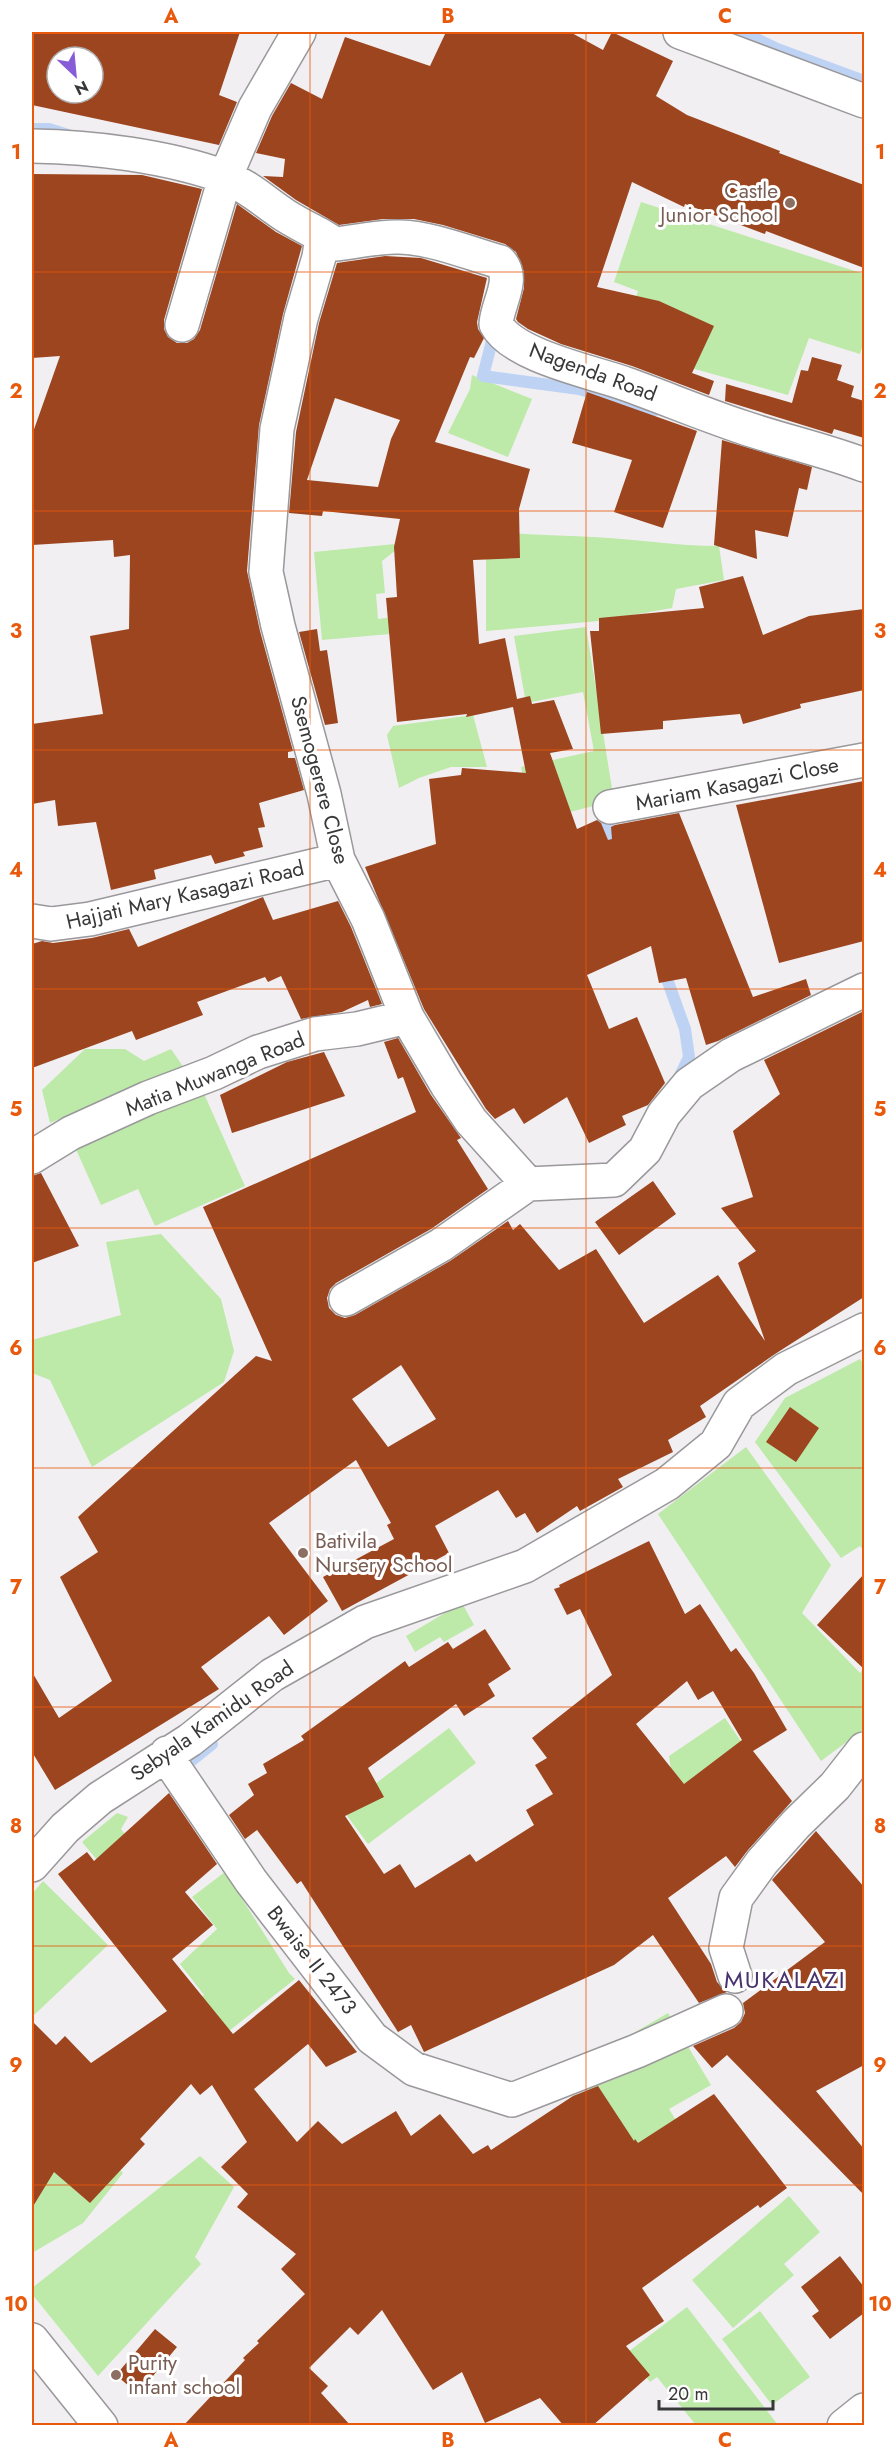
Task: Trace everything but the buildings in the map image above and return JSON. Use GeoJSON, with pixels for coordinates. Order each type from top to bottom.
{"type":"FeatureCollection","features":[{"type":"Feature","properties":{"kind":"street"},"geometry":{"type":"LineString","coordinates":[[182,325],[225,178],[255,108],[299,32]]}},
{"type":"Feature","properties":{"kind":"street"},"geometry":{"type":"LineString","coordinates":[[680,32],[864,101]]}},
{"type":"Feature","properties":{"kind":"street"},"geometry":{"type":"LineString","coordinates":[[32,146],[73,147],[155,159],[225,178],[251,191],[287,217],[322,236]]}},
{"type":"Feature","properties":{"kind":"street","name":"Nagenda Road"},"geometry":{"type":"LineString","coordinates":[[322,236],[335,244],[373,238],[402,237],[426,241],[500,262],[505,267],[506,278],[505,292],[496,324],[506,337],[523,347],[560,364],[624,383],[743,427],[864,465]]}},
{"type":"Feature","properties":{"kind":"street","name":"Ssemogerere Close"},"geometry":{"type":"LineString","coordinates":[[322,236],[319,257],[301,318],[277,429],[266,572],[278,626],[324,794],[338,860],[368,919],[407,1017],[471,1121],[528,1184]]}},
{"type":"Feature","properties":{"kind":"street","name":"Mariam Kasagazi Close"},"geometry":{"type":"LineString","coordinates":[[610,807],[864,760]]}},
{"type":"Feature","properties":{"kind":"street","name":"Hajjati Mary Kasagazi Road"},"geometry":{"type":"LineString","coordinates":[[32,921],[51,924],[90,919],[338,860]]}},
{"type":"Feature","properties":{"kind":"street"},"geometry":{"type":"LineString","coordinates":[[346,1299],[441,1245],[528,1184],[614,1180],[645,1150],[664,1114],[689,1084],[731,1055],[864,990]]}},
{"type":"Feature","properties":{"kind":"street","name":"Matia Muwanga Road"},"geometry":{"type":"LineString","coordinates":[[32,1157],[71,1133],[258,1052],[315,1034],[357,1029],[407,1017]]}},
{"type":"Feature","properties":{"kind":"street","name":"Sebyala Kamidu Road"},"geometry":{"type":"LineString","coordinates":[[32,1865],[65,1828],[100,1798],[190,1740],[272,1675],[365,1622],[525,1566],[667,1484],[716,1444],[739,1404],[786,1369],[864,1330]]}},
{"type":"Feature","properties":{"kind":"street"},"geometry":{"type":"LineString","coordinates":[[735,1976],[726,1948],[736,1898],[762,1862],[796,1824],[835,1786],[864,1749]]}},
{"type":"Feature","properties":{"kind":"street","name":"Bwaise II 2473"},"geometry":{"type":"LineString","coordinates":[[167,1753],[173,1766],[250,1881],[372,2038],[414,2069],[512,2100],[637,2051],[726,2011]]}},
{"type":"Feature","properties":{"kind":"street"},"geometry":{"type":"LineString","coordinates":[[32,2340],[101,2426]]}},
{"type":"Feature","properties":{"kind":"street"},"geometry":{"type":"LineString","coordinates":[[844,2426],[864,2410]]}},
{"type":"Feature","properties":{"kind":"green space"},"geometry":{"type":"Polygon","coordinates":[[[641,202],[864,274],[864,341],[860,354],[809,338],[788,395],[619,348],[638,291],[614,282],[641,202]]]}},
{"type":"Feature","properties":{"kind":"green space"},"geometry":{"type":"Polygon","coordinates":[[[472,375],[532,399],[508,457],[448,433],[470,389],[472,375]]]}},
{"type":"Feature","properties":{"kind":"green space"},"geometry":{"type":"Polygon","coordinates":[[[486,531],[719,546],[724,580],[676,589],[672,608],[599,621],[486,631],[486,531]]]}},
{"type":"Feature","properties":{"kind":"green space"},"geometry":{"type":"Polygon","coordinates":[[[405,543],[382,561],[385,593],[376,594],[378,619],[400,616],[401,633],[322,640],[314,552],[405,543]]]}},
{"type":"Feature","properties":{"kind":"green space"},"geometry":{"type":"Polygon","coordinates":[[[586,627],[614,801],[533,821],[521,767],[594,751],[583,692],[526,703],[514,636],[586,627]]]}},
{"type":"Feature","properties":{"kind":"green space"},"geometry":{"type":"Polygon","coordinates":[[[473,715],[487,767],[451,767],[399,788],[387,735],[393,726],[473,715]]]}},
{"type":"Feature","properties":{"kind":"green space"},"geometry":{"type":"Polygon","coordinates":[[[85,1049],[125,1049],[144,1061],[171,1049],[184,1068],[50,1123],[42,1090],[85,1049]]]}},
{"type":"Feature","properties":{"kind":"green space"},"geometry":{"type":"Polygon","coordinates":[[[201,1087],[245,1186],[155,1226],[138,1189],[101,1205],[74,1145],[201,1087]]]}},
{"type":"Feature","properties":{"kind":"green space"},"geometry":{"type":"Polygon","coordinates":[[[161,1234],[221,1299],[234,1351],[224,1382],[92,1467],[50,1380],[32,1373],[32,1340],[121,1315],[106,1242],[161,1234]]]}},
{"type":"Feature","properties":{"kind":"green space"},"geometry":{"type":"Polygon","coordinates":[[[860,1359],[864,1365],[864,1551],[860,1546],[841,1558],[755,1442],[785,1398],[860,1359]]]}},
{"type":"Feature","properties":{"kind":"green space"},"geometry":{"type":"Polygon","coordinates":[[[746,1447],[831,1565],[802,1613],[860,1673],[864,1668],[864,1729],[821,1761],[658,1514],[746,1447]]]}},
{"type":"Feature","properties":{"kind":"green space"},"geometry":{"type":"Polygon","coordinates":[[[462,1603],[474,1625],[444,1642],[440,1637],[415,1652],[406,1636],[462,1603]]]}},
{"type":"Feature","properties":{"kind":"green space"},"geometry":{"type":"Polygon","coordinates":[[[725,1718],[753,1759],[701,1801],[673,1784],[669,1756],[725,1718]]]}},
{"type":"Feature","properties":{"kind":"green space"},"geometry":{"type":"Polygon","coordinates":[[[449,1728],[476,1763],[368,1844],[342,1809],[449,1728]]]}},
{"type":"Feature","properties":{"kind":"green space"},"geometry":{"type":"Polygon","coordinates":[[[117,1813],[128,1817],[121,1829],[158,1877],[150,1923],[82,1842],[117,1813]]]}},
{"type":"Feature","properties":{"kind":"green space"},"geometry":{"type":"Polygon","coordinates":[[[225,1872],[295,1979],[197,2056],[171,2021],[204,1995],[180,1964],[217,1929],[192,1897],[225,1872]]]}},
{"type":"Feature","properties":{"kind":"green space"},"geometry":{"type":"Polygon","coordinates":[[[43,1881],[108,1945],[32,2017],[32,1894],[43,1881]]]}},
{"type":"Feature","properties":{"kind":"green space"},"geometry":{"type":"Polygon","coordinates":[[[668,2013],[711,2085],[669,2109],[691,2145],[639,2176],[575,2067],[668,2013]]]}},
{"type":"Feature","properties":{"kind":"green space"},"geometry":{"type":"Polygon","coordinates":[[[200,2156],[234,2187],[195,2257],[201,2264],[98,2376],[32,2294],[32,2288],[200,2156]]]}},
{"type":"Feature","properties":{"kind":"green space"},"geometry":{"type":"Polygon","coordinates":[[[32,2157],[39,2164],[108,2158],[123,2173],[83,2223],[32,2253],[32,2157]]]}},
{"type":"Feature","properties":{"kind":"green space"},"geometry":{"type":"Polygon","coordinates":[[[789,2196],[820,2232],[784,2264],[794,2275],[733,2328],[692,2280],[789,2196]]]}},
{"type":"Feature","properties":{"kind":"green space"},"geometry":{"type":"Polygon","coordinates":[[[687,2307],[778,2425],[696,2425],[657,2377],[650,2382],[628,2352],[687,2307]]]}},
{"type":"Feature","properties":{"kind":"green space"},"geometry":{"type":"Polygon","coordinates":[[[760,2311],[810,2377],[772,2405],[722,2339],[760,2311]]]}},
{"type":"Feature","properties":{"kind":"waterway"},"geometry":{"type":"LineString","coordinates":[[742,32],[777,49],[864,81]]}},
{"type":"Feature","properties":{"kind":"waterway"},"geometry":{"type":"LineString","coordinates":[[32,129],[49,129],[68,135]]}},
{"type":"Feature","properties":{"kind":"waterway"},"geometry":{"type":"LineString","coordinates":[[495,329],[483,376],[579,389],[653,411]]}},
{"type":"Feature","properties":{"kind":"waterway"},"geometry":{"type":"LineString","coordinates":[[617,848],[606,821],[618,815]]}},
{"type":"Feature","properties":{"kind":"waterway"},"geometry":{"type":"LineString","coordinates":[[663,968],[685,1029],[689,1057],[677,1082]]}},
{"type":"Feature","properties":{"kind":"waterway"},"geometry":{"type":"LineString","coordinates":[[176,1765],[192,1760],[212,1744]]}},
{"type":"Feature","properties":{"kind":"place","name":"Castle Junior School"},"geometry":{"type":"Point","coordinates":[790,203]}},
{"type":"Feature","properties":{"kind":"place","name":"Bativila Nursery School"},"geometry":{"type":"Point","coordinates":[303,1553]}},
{"type":"Feature","properties":{"kind":"place","name":"Purity infant school"},"geometry":{"type":"Point","coordinates":[116,2375]}},
{"type":"Feature","properties":{"kind":"district","name":"MUKALAZI"},"geometry":{"type":"Point","coordinates":[785,1980]}}]}
